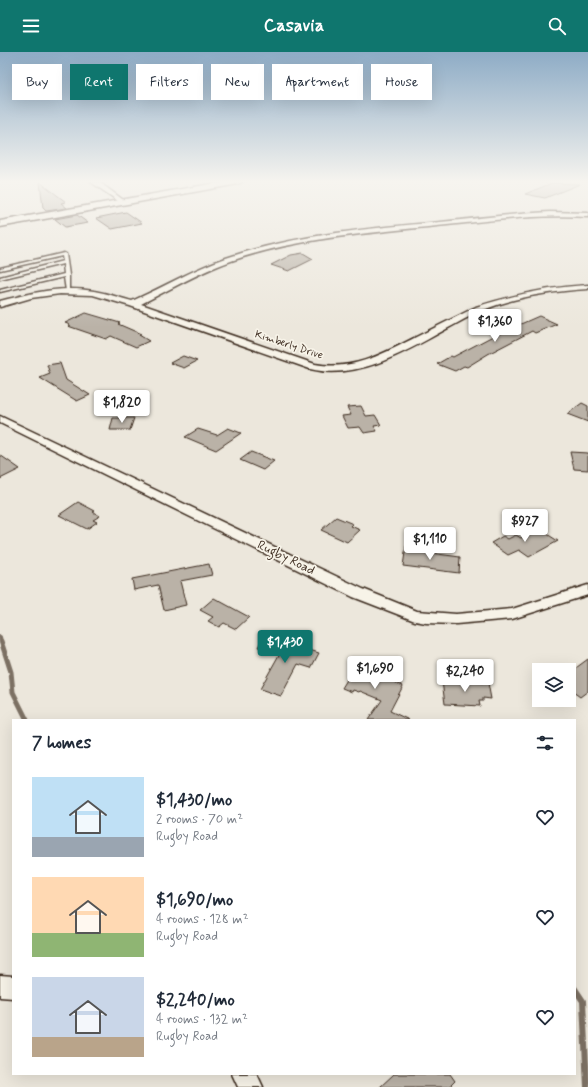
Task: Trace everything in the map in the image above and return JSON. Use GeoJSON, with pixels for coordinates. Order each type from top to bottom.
{"type":"FeatureCollection","features":[{"type":"Feature","properties":{"kind":"street"},"geometry":{"type":"LineString","coordinates":[[134,304],[154,295],[178,280],[240,255],[294,241],[333,234],[371,230]]}},
{"type":"Feature","properties":{"kind":"street","name":"Kimberly Drive"},"geometry":{"type":"LineString","coordinates":[[0,304],[42,294],[68,291],[93,293],[134,304],[306,365],[337,370],[363,366],[380,359],[479,309],[493,304],[551,291],[588,287]]}},
{"type":"Feature","properties":{"kind":"street","name":"Rugby Road"},"geometry":{"type":"LineString","coordinates":[[0,419],[358,592],[415,616],[456,619],[512,614],[588,590]]}},
{"type":"Feature","properties":{"kind":"street"},"geometry":{"type":"LineString","coordinates":[[0,986],[12,987]]}},
{"type":"Feature","properties":{"kind":"street"},"geometry":{"type":"LineString","coordinates":[[245,1075],[251,1087]]}},
{"type":"Feature","properties":{"kind":"lane"},"geometry":{"type":"LineString","coordinates":[[0,269],[64,254],[68,291]]}},
{"type":"Feature","properties":{"kind":"lane"},"geometry":{"type":"LineString","coordinates":[[0,278],[65,262]]}},
{"type":"Feature","properties":{"kind":"lane"},"geometry":{"type":"LineString","coordinates":[[0,291],[67,275]]}},
{"type":"Feature","properties":{"kind":"building"},"geometry":{"type":"Polygon","coordinates":[[[303,253],[313,259],[289,271],[271,265],[291,255],[303,253]]]}},
{"type":"Feature","properties":{"kind":"building"},"geometry":{"type":"Polygon","coordinates":[[[86,313],[120,323],[118,324],[141,334],[139,335],[149,341],[136,347],[111,336],[106,339],[68,326],[70,325],[65,323],[86,313]]]}},
{"type":"Feature","properties":{"kind":"building"},"geometry":{"type":"Polygon","coordinates":[[[539,316],[557,324],[535,333],[532,331],[467,367],[464,366],[455,371],[437,364],[489,338],[539,316]]]}},
{"type":"Feature","properties":{"kind":"building"},"geometry":{"type":"Polygon","coordinates":[[[183,356],[197,361],[184,368],[170,363],[183,356]]]}},
{"type":"Feature","properties":{"kind":"building"},"geometry":{"type":"Polygon","coordinates":[[[60,363],[66,380],[90,395],[77,401],[40,378],[50,374],[47,365],[60,363]]]}},
{"type":"Feature","properties":{"kind":"building"},"geometry":{"type":"Polygon","coordinates":[[[582,403],[588,406],[588,422],[567,414],[582,403]]]}},
{"type":"Feature","properties":{"kind":"building"},"geometry":{"type":"Polygon","coordinates":[[[361,406],[366,416],[375,415],[381,425],[374,426],[377,431],[364,433],[360,427],[348,428],[342,416],[351,415],[347,407],[361,406]]]}},
{"type":"Feature","properties":{"kind":"building"},"geometry":{"type":"Polygon","coordinates":[[[113,418],[134,418],[130,430],[110,430],[113,418]]]}},
{"type":"Feature","properties":{"kind":"building"},"geometry":{"type":"Polygon","coordinates":[[[228,428],[241,433],[216,450],[185,437],[198,429],[217,435],[228,428]]]}},
{"type":"Feature","properties":{"kind":"building"},"geometry":{"type":"Polygon","coordinates":[[[251,452],[274,461],[263,470],[240,460],[251,452]]]}},
{"type":"Feature","properties":{"kind":"building"},"geometry":{"type":"Polygon","coordinates":[[[570,452],[588,453],[588,470],[574,469],[570,452]]]}},
{"type":"Feature","properties":{"kind":"building"},"geometry":{"type":"Polygon","coordinates":[[[0,455],[20,469],[0,479],[0,455]]]}},
{"type":"Feature","properties":{"kind":"building"},"geometry":{"type":"Polygon","coordinates":[[[78,502],[95,511],[93,512],[100,516],[93,520],[97,522],[87,529],[59,515],[78,502]]]}},
{"type":"Feature","properties":{"kind":"building"},"geometry":{"type":"Polygon","coordinates":[[[336,517],[353,524],[351,526],[360,530],[347,542],[321,530],[336,517]]]}},
{"type":"Feature","properties":{"kind":"building"},"geometry":{"type":"Polygon","coordinates":[[[539,529],[558,541],[529,557],[519,550],[508,555],[491,543],[503,536],[508,539],[516,535],[521,538],[539,529]]]}},
{"type":"Feature","properties":{"kind":"building"},"geometry":{"type":"Polygon","coordinates":[[[406,546],[424,548],[423,552],[460,557],[459,573],[403,566],[406,546]]]}},
{"type":"Feature","properties":{"kind":"building"},"geometry":{"type":"Polygon","coordinates":[[[209,564],[212,575],[180,581],[186,605],[164,610],[158,585],[134,590],[132,579],[209,564]]]}},
{"type":"Feature","properties":{"kind":"building"},"geometry":{"type":"Polygon","coordinates":[[[214,598],[249,617],[236,629],[224,623],[219,627],[208,621],[213,617],[200,610],[214,598]]]}},
{"type":"Feature","properties":{"kind":"building"},"geometry":{"type":"Polygon","coordinates":[[[264,636],[319,653],[311,668],[298,664],[281,696],[260,689],[280,653],[258,647],[264,636]]]}},
{"type":"Feature","properties":{"kind":"building"},"geometry":{"type":"Polygon","coordinates":[[[588,659],[588,691],[580,697],[576,694],[576,668],[588,659]]]}},
{"type":"Feature","properties":{"kind":"building"},"geometry":{"type":"Polygon","coordinates":[[[359,660],[367,664],[365,667],[387,675],[386,678],[403,686],[390,711],[407,719],[369,719],[382,700],[360,691],[353,690],[352,692],[342,688],[359,660]]]}},
{"type":"Feature","properties":{"kind":"building"},"geometry":{"type":"Polygon","coordinates":[[[442,681],[488,683],[491,699],[483,698],[483,701],[479,701],[480,706],[445,704],[442,681]]]}},
{"type":"Feature","properties":{"kind":"building"},"geometry":{"type":"Polygon","coordinates":[[[393,1075],[451,1075],[455,1081],[449,1087],[380,1087],[393,1075]]]}},
{"type":"Feature","properties":{"kind":"waterway"},"geometry":{"type":"LineString","coordinates":[[0,637],[1,642]]}},
{"type":"Feature","properties":{"kind":"waterway"},"geometry":{"type":"LineString","coordinates":[[1,641],[11,672],[13,692],[26,719]]}},
{"type":"Feature","properties":{"kind":"waterway"},"geometry":{"type":"LineString","coordinates":[[576,990],[583,1001],[587,1087]]}}]}
